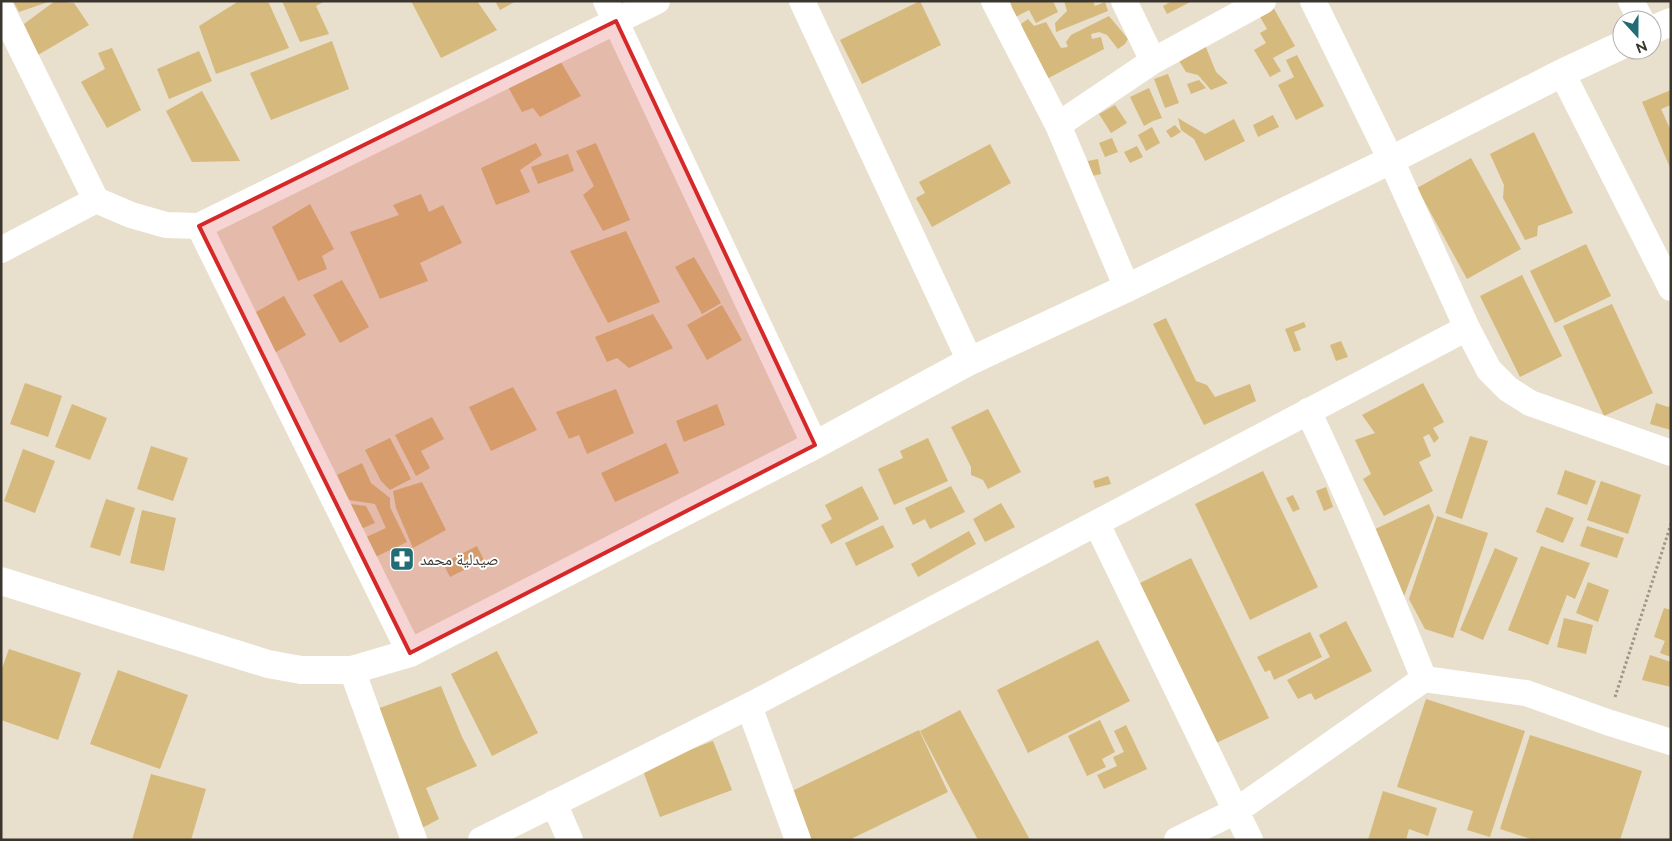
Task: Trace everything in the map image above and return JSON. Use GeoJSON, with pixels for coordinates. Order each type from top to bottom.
{"type":"FeatureCollection","features":[{"type":"Feature","properties":{"kind":"street"},"geometry":{"type":"LineString","coordinates":[[1,8],[96,200],[131,215],[166,225],[199,226],[611,11],[657,1]]}},
{"type":"Feature","properties":{"kind":"street"},"geometry":{"type":"LineString","coordinates":[[802,1],[970,362]]}},
{"type":"Feature","properties":{"kind":"street"},"geometry":{"type":"LineString","coordinates":[[994,1],[1058,126],[1127,288]]}},
{"type":"Feature","properties":{"kind":"street"},"geometry":{"type":"LineString","coordinates":[[1124,1],[1153,61]]}},
{"type":"Feature","properties":{"kind":"street"},"geometry":{"type":"LineString","coordinates":[[1058,126],[1153,61],[1263,1]]}},
{"type":"Feature","properties":{"kind":"street"},"geometry":{"type":"LineString","coordinates":[[1314,1],[1391,160],[1467,328],[1489,370],[1508,390],[1530,403],[1671,453]]}},
{"type":"Feature","properties":{"kind":"street"},"geometry":{"type":"LineString","coordinates":[[611,11],[814,445]]}},
{"type":"Feature","properties":{"kind":"street"},"geometry":{"type":"LineString","coordinates":[[1,581],[268,664],[301,670],[352,670],[410,653],[814,445],[970,362],[1391,160],[1612,49]]}},
{"type":"Feature","properties":{"kind":"street"},"geometry":{"type":"LineString","coordinates":[[1562,73],[1671,288]]}},
{"type":"Feature","properties":{"kind":"street"},"geometry":{"type":"LineString","coordinates":[[1,250],[96,200]]}},
{"type":"Feature","properties":{"kind":"street"},"geometry":{"type":"LineString","coordinates":[[199,226],[410,653]]}},
{"type":"Feature","properties":{"kind":"street"},"geometry":{"type":"LineString","coordinates":[[482,840],[748,706],[1467,328]]}},
{"type":"Feature","properties":{"kind":"street"},"geometry":{"type":"LineString","coordinates":[[1308,411],[1356,514],[1424,679]]}},
{"type":"Feature","properties":{"kind":"street"},"geometry":{"type":"LineString","coordinates":[[1097,524],[1250,840]]}},
{"type":"Feature","properties":{"kind":"street"},"geometry":{"type":"LineString","coordinates":[[352,670],[414,840]]}},
{"type":"Feature","properties":{"kind":"street"},"geometry":{"type":"LineString","coordinates":[[1177,840],[1236,811],[1424,679],[1526,693],[1607,722],[1671,742]]}},
{"type":"Feature","properties":{"kind":"street"},"geometry":{"type":"LineString","coordinates":[[748,706],[798,840]]}},
{"type":"Feature","properties":{"kind":"street"},"geometry":{"type":"LineString","coordinates":[[554,803],[570,840]]}},
{"type":"Feature","properties":{"kind":"path"},"geometry":{"type":"LineString","coordinates":[[1607,722],[1671,524]]}},
{"type":"Feature","properties":{"kind":"highlighted area"},"geometry":{"type":"Polygon","coordinates":[[[616,21],[815,445],[410,653],[199,226],[616,21]]]}},
{"type":"Feature","properties":{"kind":"building"},"geometry":{"type":"Polygon","coordinates":[[[13,1],[48,1],[48,2],[19,12],[13,1]]]}},
{"type":"Feature","properties":{"kind":"building"},"geometry":{"type":"Polygon","coordinates":[[[55,1],[74,3],[89,25],[38,55],[24,24],[55,1]]]}},
{"type":"Feature","properties":{"kind":"building"},"geometry":{"type":"Polygon","coordinates":[[[239,1],[268,1],[289,48],[216,74],[199,26],[239,1]]]}},
{"type":"Feature","properties":{"kind":"building"},"geometry":{"type":"Polygon","coordinates":[[[282,1],[325,1],[316,6],[329,34],[300,42],[282,1]]]}},
{"type":"Feature","properties":{"kind":"building"},"geometry":{"type":"Polygon","coordinates":[[[411,1],[477,1],[497,30],[441,58],[411,1]]]}},
{"type":"Feature","properties":{"kind":"building"},"geometry":{"type":"Polygon","coordinates":[[[495,1],[516,1],[500,10],[495,1]]]}},
{"type":"Feature","properties":{"kind":"building"},"geometry":{"type":"Polygon","coordinates":[[[920,1],[941,45],[862,84],[840,40],[920,1]]]}},
{"type":"Feature","properties":{"kind":"building"},"geometry":{"type":"Polygon","coordinates":[[[1010,1],[1053,1],[1058,12],[1036,23],[1029,10],[1010,20],[1005,10],[1012,6],[1010,1]]]}},
{"type":"Feature","properties":{"kind":"building"},"geometry":{"type":"Polygon","coordinates":[[[1064,1],[1093,1],[1095,6],[1105,2],[1108,11],[1056,32],[1055,23],[1067,11],[1064,1]]]}},
{"type":"Feature","properties":{"kind":"building"},"geometry":{"type":"Polygon","coordinates":[[[1172,1],[1192,1],[1167,14],[1163,6],[1172,1]]]}},
{"type":"Feature","properties":{"kind":"building"},"geometry":{"type":"Polygon","coordinates":[[[1273,7],[1295,46],[1273,58],[1281,71],[1270,77],[1254,50],[1266,43],[1260,33],[1267,29],[1259,15],[1273,7]]]}},
{"type":"Feature","properties":{"kind":"building"},"geometry":{"type":"Polygon","coordinates":[[[1109,16],[1128,39],[1125,44],[1118,49],[1107,35],[1099,32],[1091,34],[1092,39],[1101,37],[1104,49],[1041,82],[1021,24],[1028,19],[1034,26],[1046,22],[1061,48],[1068,47],[1066,42],[1071,35],[1109,16]]]}},
{"type":"Feature","properties":{"kind":"building"},"geometry":{"type":"Polygon","coordinates":[[[332,41],[349,89],[271,120],[250,73],[332,41]]]}},
{"type":"Feature","properties":{"kind":"building"},"geometry":{"type":"Polygon","coordinates":[[[1205,45],[1216,72],[1228,83],[1211,90],[1198,75],[1186,72],[1178,59],[1205,45]]]}},
{"type":"Feature","properties":{"kind":"building"},"geometry":{"type":"Polygon","coordinates":[[[112,48],[141,110],[107,128],[81,82],[105,69],[98,53],[112,48]]]}},
{"type":"Feature","properties":{"kind":"building"},"geometry":{"type":"Polygon","coordinates":[[[199,51],[212,81],[169,99],[157,69],[199,51]]]}},
{"type":"Feature","properties":{"kind":"building"},"geometry":{"type":"Polygon","coordinates":[[[1297,55],[1324,106],[1296,120],[1278,85],[1294,77],[1286,60],[1297,55]]]}},
{"type":"Feature","properties":{"kind":"building"},"geometry":{"type":"Polygon","coordinates":[[[559,59],[581,96],[540,117],[533,108],[522,112],[508,87],[559,59]]]}},
{"type":"Feature","properties":{"kind":"building"},"geometry":{"type":"Polygon","coordinates":[[[1168,74],[1179,103],[1165,108],[1154,79],[1168,74]]]}},
{"type":"Feature","properties":{"kind":"building"},"geometry":{"type":"Polygon","coordinates":[[[1199,80],[1206,88],[1191,94],[1187,84],[1199,80]]]}},
{"type":"Feature","properties":{"kind":"building"},"geometry":{"type":"Polygon","coordinates":[[[1149,88],[1162,118],[1144,126],[1130,97],[1149,88]]]}},
{"type":"Feature","properties":{"kind":"building"},"geometry":{"type":"Polygon","coordinates":[[[1671,90],[1671,105],[1661,109],[1671,131],[1671,170],[1642,102],[1671,90]]]}},
{"type":"Feature","properties":{"kind":"building"},"geometry":{"type":"Polygon","coordinates":[[[202,91],[240,161],[192,162],[166,111],[202,91]]]}},
{"type":"Feature","properties":{"kind":"building"},"geometry":{"type":"Polygon","coordinates":[[[1115,105],[1127,123],[1111,133],[1099,114],[1115,105]]]}},
{"type":"Feature","properties":{"kind":"building"},"geometry":{"type":"Polygon","coordinates":[[[1273,115],[1279,127],[1258,137],[1253,125],[1273,115]]]}},
{"type":"Feature","properties":{"kind":"building"},"geometry":{"type":"Polygon","coordinates":[[[1178,118],[1205,134],[1234,119],[1245,141],[1205,161],[1194,139],[1181,130],[1178,118]]]}},
{"type":"Feature","properties":{"kind":"building"},"geometry":{"type":"Polygon","coordinates":[[[1175,125],[1181,132],[1171,138],[1166,131],[1175,125]]]}},
{"type":"Feature","properties":{"kind":"building"},"geometry":{"type":"Polygon","coordinates":[[[1152,127],[1160,143],[1146,151],[1138,135],[1152,127]]]}},
{"type":"Feature","properties":{"kind":"building"},"geometry":{"type":"Polygon","coordinates":[[[1534,132],[1573,213],[1538,226],[1537,236],[1525,240],[1503,198],[1504,185],[1490,154],[1534,132]]]}},
{"type":"Feature","properties":{"kind":"building"},"geometry":{"type":"Polygon","coordinates":[[[1112,138],[1118,152],[1105,157],[1099,143],[1112,138]]]}},
{"type":"Feature","properties":{"kind":"building"},"geometry":{"type":"Polygon","coordinates":[[[536,143],[542,155],[520,170],[530,192],[496,205],[481,168],[536,143]]]}},
{"type":"Feature","properties":{"kind":"building"},"geometry":{"type":"Polygon","coordinates":[[[596,143],[630,220],[603,231],[583,195],[594,186],[576,151],[596,143]]]}},
{"type":"Feature","properties":{"kind":"building"},"geometry":{"type":"Polygon","coordinates":[[[990,144],[1011,183],[932,227],[916,198],[925,193],[919,182],[990,144]]]}},
{"type":"Feature","properties":{"kind":"building"},"geometry":{"type":"Polygon","coordinates":[[[1137,146],[1143,157],[1130,163],[1124,152],[1137,146]]]}},
{"type":"Feature","properties":{"kind":"building"},"geometry":{"type":"Polygon","coordinates":[[[568,154],[574,171],[538,184],[531,167],[568,154]]]}},
{"type":"Feature","properties":{"kind":"building"},"geometry":{"type":"Polygon","coordinates":[[[1471,158],[1521,249],[1467,279],[1417,188],[1471,158]]]}},
{"type":"Feature","properties":{"kind":"building"},"geometry":{"type":"Polygon","coordinates":[[[1098,159],[1101,174],[1092,176],[1088,161],[1098,159]]]}},
{"type":"Feature","properties":{"kind":"building"},"geometry":{"type":"Polygon","coordinates":[[[421,194],[429,212],[443,205],[462,243],[420,263],[428,281],[380,299],[350,232],[399,215],[393,205],[421,194]]]}},
{"type":"Feature","properties":{"kind":"building"},"geometry":{"type":"Polygon","coordinates":[[[310,204],[334,249],[322,256],[327,269],[298,281],[272,227],[310,204]]]}},
{"type":"Feature","properties":{"kind":"building"},"geometry":{"type":"Polygon","coordinates":[[[626,231],[660,302],[608,323],[570,251],[626,231]]]}},
{"type":"Feature","properties":{"kind":"building"},"geometry":{"type":"Polygon","coordinates":[[[1586,244],[1611,296],[1555,323],[1530,271],[1586,244]]]}},
{"type":"Feature","properties":{"kind":"building"},"geometry":{"type":"Polygon","coordinates":[[[694,257],[721,303],[702,314],[675,267],[694,257]]]}},
{"type":"Feature","properties":{"kind":"building"},"geometry":{"type":"Polygon","coordinates":[[[1522,275],[1562,356],[1520,377],[1480,296],[1522,275]]]}},
{"type":"Feature","properties":{"kind":"building"},"geometry":{"type":"Polygon","coordinates":[[[342,280],[369,327],[340,343],[313,295],[342,280]]]}},
{"type":"Feature","properties":{"kind":"building"},"geometry":{"type":"Polygon","coordinates":[[[284,296],[306,335],[271,355],[249,316],[284,296]]]}},
{"type":"Feature","properties":{"kind":"building"},"geometry":{"type":"Polygon","coordinates":[[[1612,304],[1653,393],[1604,416],[1563,326],[1612,304]]]}},
{"type":"Feature","properties":{"kind":"building"},"geometry":{"type":"Polygon","coordinates":[[[722,305],[742,340],[707,360],[687,325],[722,305]]]}},
{"type":"Feature","properties":{"kind":"building"},"geometry":{"type":"Polygon","coordinates":[[[653,314],[673,348],[629,368],[617,358],[607,362],[595,337],[653,314]]]}},
{"type":"Feature","properties":{"kind":"building"},"geometry":{"type":"Polygon","coordinates":[[[1166,318],[1196,381],[1207,385],[1215,397],[1250,384],[1256,401],[1204,425],[1153,324],[1166,318]]]}},
{"type":"Feature","properties":{"kind":"building"},"geometry":{"type":"Polygon","coordinates":[[[1304,322],[1306,327],[1294,332],[1301,350],[1294,352],[1285,329],[1304,322]]]}},
{"type":"Feature","properties":{"kind":"building"},"geometry":{"type":"Polygon","coordinates":[[[1341,341],[1348,357],[1336,361],[1330,345],[1341,341]]]}},
{"type":"Feature","properties":{"kind":"building"},"geometry":{"type":"Polygon","coordinates":[[[25,383],[62,396],[48,437],[10,424],[25,383]]]}},
{"type":"Feature","properties":{"kind":"building"},"geometry":{"type":"Polygon","coordinates":[[[1423,383],[1444,422],[1433,428],[1439,438],[1434,443],[1429,434],[1423,437],[1431,456],[1419,462],[1433,491],[1384,516],[1363,479],[1371,474],[1355,440],[1375,433],[1362,415],[1423,383]]]}},
{"type":"Feature","properties":{"kind":"building"},"geometry":{"type":"Polygon","coordinates":[[[513,387],[537,430],[491,451],[469,407],[513,387]]]}},
{"type":"Feature","properties":{"kind":"building"},"geometry":{"type":"Polygon","coordinates":[[[616,389],[634,433],[587,454],[579,435],[569,439],[556,412],[616,389]]]}},
{"type":"Feature","properties":{"kind":"building"},"geometry":{"type":"Polygon","coordinates":[[[1656,403],[1668,407],[1671,405],[1671,430],[1650,424],[1656,403]]]}},
{"type":"Feature","properties":{"kind":"building"},"geometry":{"type":"Polygon","coordinates":[[[72,404],[107,418],[90,460],[55,447],[72,404]]]}},
{"type":"Feature","properties":{"kind":"building"},"geometry":{"type":"Polygon","coordinates":[[[717,404],[725,425],[684,442],[676,421],[717,404]]]}},
{"type":"Feature","properties":{"kind":"building"},"geometry":{"type":"Polygon","coordinates":[[[988,409],[1021,472],[988,489],[983,480],[971,475],[971,467],[951,427],[988,409]]]}},
{"type":"Feature","properties":{"kind":"building"},"geometry":{"type":"Polygon","coordinates":[[[432,417],[444,439],[421,451],[430,468],[416,476],[395,435],[432,417]]]}},
{"type":"Feature","properties":{"kind":"building"},"geometry":{"type":"Polygon","coordinates":[[[1470,436],[1488,441],[1462,519],[1445,513],[1470,436]]]}},
{"type":"Feature","properties":{"kind":"building"},"geometry":{"type":"Polygon","coordinates":[[[390,438],[411,479],[390,490],[381,481],[365,450],[390,438]]]}},
{"type":"Feature","properties":{"kind":"building"},"geometry":{"type":"Polygon","coordinates":[[[928,438],[948,481],[894,505],[878,469],[903,458],[900,451],[928,438]]]}},
{"type":"Feature","properties":{"kind":"building"},"geometry":{"type":"Polygon","coordinates":[[[666,443],[679,473],[615,502],[601,473],[666,443]]]}},
{"type":"Feature","properties":{"kind":"building"},"geometry":{"type":"Polygon","coordinates":[[[151,446],[188,458],[173,501],[137,489],[151,446]]]}},
{"type":"Feature","properties":{"kind":"building"},"geometry":{"type":"Polygon","coordinates":[[[23,449],[55,461],[35,513],[4,501],[23,449]]]}},
{"type":"Feature","properties":{"kind":"building"},"geometry":{"type":"Polygon","coordinates":[[[362,463],[371,483],[390,498],[390,507],[407,542],[371,559],[362,539],[386,528],[375,504],[349,500],[337,475],[362,463]]]}},
{"type":"Feature","properties":{"kind":"building"},"geometry":{"type":"Polygon","coordinates":[[[1565,470],[1596,481],[1587,505],[1557,494],[1565,470]]]}},
{"type":"Feature","properties":{"kind":"building"},"geometry":{"type":"Polygon","coordinates":[[[1263,471],[1318,587],[1250,620],[1195,504],[1263,471]]]}},
{"type":"Feature","properties":{"kind":"building"},"geometry":{"type":"Polygon","coordinates":[[[1108,476],[1111,484],[1095,488],[1093,481],[1108,476]]]}},
{"type":"Feature","properties":{"kind":"building"},"geometry":{"type":"Polygon","coordinates":[[[1601,481],[1641,495],[1628,534],[1587,520],[1601,481]]]}},
{"type":"Feature","properties":{"kind":"building"},"geometry":{"type":"Polygon","coordinates":[[[422,482],[446,530],[413,548],[396,508],[393,491],[422,482]]]}},
{"type":"Feature","properties":{"kind":"building"},"geometry":{"type":"Polygon","coordinates":[[[862,486],[879,519],[831,544],[821,525],[832,519],[825,505],[862,486]]]}},
{"type":"Feature","properties":{"kind":"building"},"geometry":{"type":"Polygon","coordinates":[[[951,486],[965,512],[930,529],[925,519],[913,525],[905,508],[951,486]]]}},
{"type":"Feature","properties":{"kind":"building"},"geometry":{"type":"Polygon","coordinates":[[[1326,487],[1333,507],[1324,511],[1316,491],[1326,487]]]}},
{"type":"Feature","properties":{"kind":"building"},"geometry":{"type":"Polygon","coordinates":[[[1293,495],[1300,509],[1293,512],[1286,498],[1293,495]]]}},
{"type":"Feature","properties":{"kind":"building"},"geometry":{"type":"Polygon","coordinates":[[[106,499],[135,508],[120,556],[90,547],[106,499]]]}},
{"type":"Feature","properties":{"kind":"building"},"geometry":{"type":"Polygon","coordinates":[[[1001,503],[1015,527],[985,542],[973,519],[1001,503]]]}},
{"type":"Feature","properties":{"kind":"building"},"geometry":{"type":"Polygon","coordinates":[[[351,504],[366,506],[375,523],[356,531],[351,504]]]}},
{"type":"Feature","properties":{"kind":"building"},"geometry":{"type":"Polygon","coordinates":[[[1429,504],[1434,516],[1403,599],[1371,531],[1429,504]]]}},
{"type":"Feature","properties":{"kind":"building"},"geometry":{"type":"Polygon","coordinates":[[[1546,507],[1574,518],[1563,543],[1536,532],[1546,507]]]}},
{"type":"Feature","properties":{"kind":"building"},"geometry":{"type":"Polygon","coordinates":[[[142,510],[176,518],[164,571],[130,563],[142,510]]]}},
{"type":"Feature","properties":{"kind":"building"},"geometry":{"type":"Polygon","coordinates":[[[1437,516],[1488,533],[1453,638],[1425,629],[1409,599],[1437,516]]]}},
{"type":"Feature","properties":{"kind":"building"},"geometry":{"type":"Polygon","coordinates":[[[883,525],[894,547],[856,566],[845,543],[883,525]]]}},
{"type":"Feature","properties":{"kind":"building"},"geometry":{"type":"Polygon","coordinates":[[[1587,526],[1624,538],[1617,558],[1580,546],[1587,526]]]}},
{"type":"Feature","properties":{"kind":"building"},"geometry":{"type":"Polygon","coordinates":[[[969,531],[976,544],[918,577],[911,564],[969,531]]]}},
{"type":"Feature","properties":{"kind":"building"},"geometry":{"type":"Polygon","coordinates":[[[477,546],[484,560],[450,577],[443,563],[477,546]]]}},
{"type":"Feature","properties":{"kind":"building"},"geometry":{"type":"Polygon","coordinates":[[[1541,546],[1590,563],[1575,599],[1567,595],[1548,645],[1508,630],[1541,546]]]}},
{"type":"Feature","properties":{"kind":"building"},"geometry":{"type":"Polygon","coordinates":[[[1495,548],[1518,558],[1483,640],[1460,630],[1495,548]]]}},
{"type":"Feature","properties":{"kind":"building"},"geometry":{"type":"Polygon","coordinates":[[[1191,558],[1269,718],[1210,746],[1132,587],[1191,558]]]}},
{"type":"Feature","properties":{"kind":"building"},"geometry":{"type":"Polygon","coordinates":[[[1588,582],[1609,590],[1598,622],[1576,613],[1588,582]]]}},
{"type":"Feature","properties":{"kind":"building"},"geometry":{"type":"Polygon","coordinates":[[[1664,608],[1671,610],[1671,657],[1660,653],[1665,641],[1654,637],[1664,608]]]}},
{"type":"Feature","properties":{"kind":"building"},"geometry":{"type":"Polygon","coordinates":[[[1564,618],[1593,625],[1586,654],[1557,647],[1564,618]]]}},
{"type":"Feature","properties":{"kind":"building"},"geometry":{"type":"Polygon","coordinates":[[[1346,621],[1372,671],[1315,700],[1311,693],[1298,699],[1287,680],[1330,657],[1319,635],[1346,621]]]}},
{"type":"Feature","properties":{"kind":"building"},"geometry":{"type":"Polygon","coordinates":[[[1310,632],[1322,657],[1274,680],[1270,670],[1265,672],[1257,657],[1310,632]]]}},
{"type":"Feature","properties":{"kind":"building"},"geometry":{"type":"Polygon","coordinates":[[[1098,640],[1130,701],[1028,753],[997,690],[1098,640]]]}},
{"type":"Feature","properties":{"kind":"building"},"geometry":{"type":"Polygon","coordinates":[[[9,649],[81,673],[58,740],[1,720],[1,671],[9,649]]]}},
{"type":"Feature","properties":{"kind":"building"},"geometry":{"type":"Polygon","coordinates":[[[497,651],[538,733],[492,756],[451,674],[497,651]]]}},
{"type":"Feature","properties":{"kind":"building"},"geometry":{"type":"Polygon","coordinates":[[[1650,655],[1671,662],[1671,687],[1642,680],[1650,655]]]}},
{"type":"Feature","properties":{"kind":"building"},"geometry":{"type":"Polygon","coordinates":[[[118,670],[188,695],[160,769],[90,744],[118,670]]]}},
{"type":"Feature","properties":{"kind":"building"},"geometry":{"type":"Polygon","coordinates":[[[441,686],[462,737],[477,766],[426,788],[439,819],[422,828],[374,710],[441,686]]]}},
{"type":"Feature","properties":{"kind":"building"},"geometry":{"type":"Polygon","coordinates":[[[1426,699],[1525,731],[1490,837],[1467,830],[1473,811],[1397,787],[1426,699]]]}},
{"type":"Feature","properties":{"kind":"building"},"geometry":{"type":"Polygon","coordinates":[[[960,710],[1030,840],[978,840],[951,790],[920,731],[960,710]]]}},
{"type":"Feature","properties":{"kind":"building"},"geometry":{"type":"Polygon","coordinates":[[[1100,720],[1115,752],[1102,759],[1106,767],[1087,776],[1068,736],[1100,720]]]}},
{"type":"Feature","properties":{"kind":"building"},"geometry":{"type":"Polygon","coordinates":[[[1126,725],[1147,769],[1104,789],[1097,775],[1117,766],[1113,757],[1124,752],[1114,731],[1126,725]]]}},
{"type":"Feature","properties":{"kind":"building"},"geometry":{"type":"Polygon","coordinates":[[[919,730],[948,792],[853,838],[853,840],[809,840],[786,794],[919,730]]]}},
{"type":"Feature","properties":{"kind":"building"},"geometry":{"type":"Polygon","coordinates":[[[1530,735],[1642,771],[1620,840],[1534,840],[1500,829],[1530,735]]]}},
{"type":"Feature","properties":{"kind":"building"},"geometry":{"type":"Polygon","coordinates":[[[713,741],[732,790],[660,817],[642,768],[713,741]]]}},
{"type":"Feature","properties":{"kind":"building"},"geometry":{"type":"Polygon","coordinates":[[[151,774],[206,789],[191,840],[132,840],[151,774]]]}},
{"type":"Feature","properties":{"kind":"building"},"geometry":{"type":"Polygon","coordinates":[[[1383,791],[1437,808],[1428,836],[1409,829],[1406,840],[1368,840],[1383,791]]]}},
{"type":"Feature","properties":{"kind":"place","name":"صيدلية محمد"},"geometry":{"type":"Point","coordinates":[402,559]}}]}
